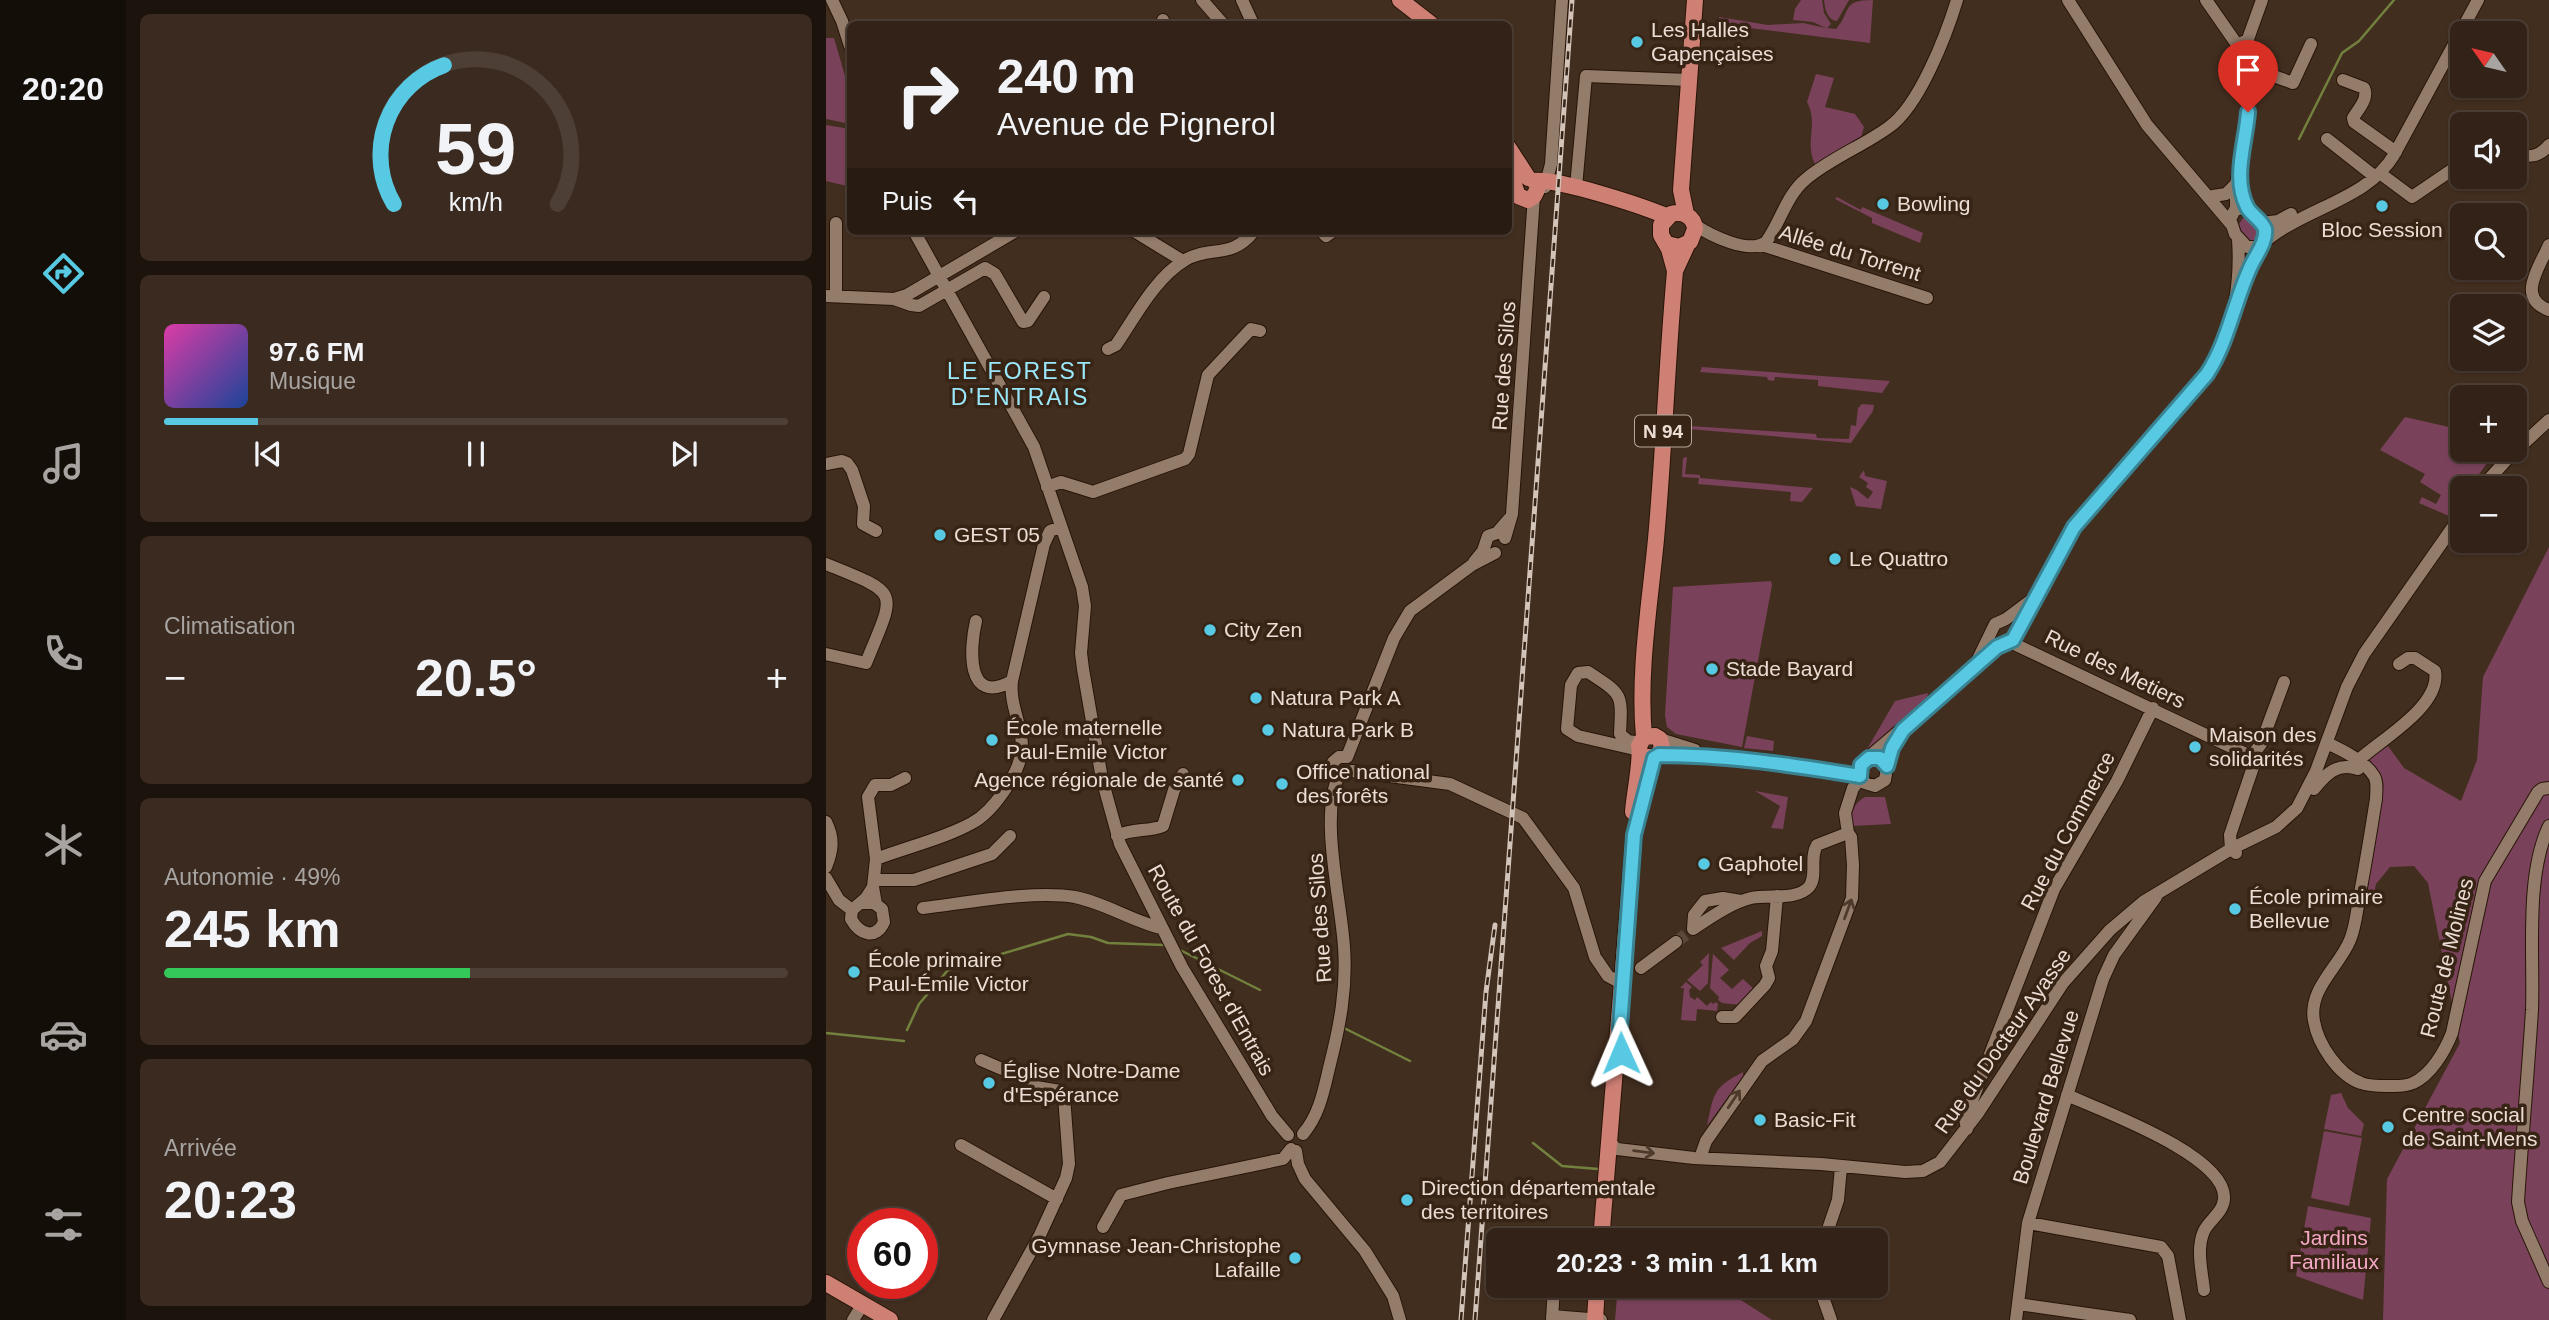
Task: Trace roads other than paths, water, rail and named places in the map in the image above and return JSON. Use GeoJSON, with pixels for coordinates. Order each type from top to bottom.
{"type":"FeatureCollection","features":[{"type":"Feature","properties":{"kind":"main road"},"geometry":{"type":"LineString","coordinates":[[1400,0],[1427,21]]}},
{"type":"Feature","properties":{"kind":"main road"},"geometry":{"type":"LineString","coordinates":[[1512,170],[1535,186],[1576,187],[1647,209],[1680,225],[1695,0]]}},
{"type":"Feature","properties":{"kind":"main road"},"geometry":{"type":"LineString","coordinates":[[1512,154],[1535,186]]}},
{"type":"Feature","properties":{"kind":"main road","name":"N 94"},"geometry":{"type":"LineString","coordinates":[[1675,271],[1667,244],[1675,247],[1680,225]]}},
{"type":"Feature","properties":{"kind":"main road","name":"N 94"},"geometry":{"type":"LineString","coordinates":[[1609,1228],[1615,1056],[1620,1027],[1634,835],[1634,788],[1649,746],[1647,696],[1651,591],[1680,225]]}},
{"type":"Feature","properties":{"kind":"main road","name":"N 94"},"geometry":{"type":"LineString","coordinates":[[1603,1228],[1613,1145]]}},
{"type":"Feature","properties":{"kind":"main road"},"geometry":{"type":"LineString","coordinates":[[826,1283],[890,1320]]}},
{"type":"Feature","properties":{"kind":"main road"},"geometry":{"type":"LineString","coordinates":[[1595,1320],[1596,1298]]}},
{"type":"Feature","properties":{"kind":"main road"},"geometry":{"type":"LineString","coordinates":[[1602,1320],[1604,1298]]}},
{"type":"Feature","properties":{"kind":"street"},"geometry":{"type":"LineString","coordinates":[[832,0],[847,37]]}},
{"type":"Feature","properties":{"kind":"street"},"geometry":{"type":"LineString","coordinates":[[1202,0],[1220,21]]}},
{"type":"Feature","properties":{"kind":"street"},"geometry":{"type":"LineString","coordinates":[[1242,0],[1252,21]]}},
{"type":"Feature","properties":{"kind":"street"},"geometry":{"type":"LineString","coordinates":[[1535,186],[1551,151],[1562,0]]}},
{"type":"Feature","properties":{"kind":"street"},"geometry":{"type":"LineString","coordinates":[[1762,246],[1807,178],[1891,126],[1906,111],[1940,46],[1957,0]]}},
{"type":"Feature","properties":{"kind":"street"},"geometry":{"type":"LineString","coordinates":[[2067,0],[2147,125],[2208,192],[2231,223],[2238,239],[2246,247],[2254,248],[2301,216],[2365,187],[2378,175],[2396,152],[2478,0]]}},
{"type":"Feature","properties":{"kind":"street"},"geometry":{"type":"LineString","coordinates":[[2076,0],[2099,50]]}},
{"type":"Feature","properties":{"kind":"street"},"geometry":{"type":"LineString","coordinates":[[2206,0],[2238,46],[2244,68],[2248,112],[2241,164],[2240,210]]}},
{"type":"Feature","properties":{"kind":"street"},"geometry":{"type":"LineString","coordinates":[[2238,46],[2248,39],[2262,0]]}},
{"type":"Feature","properties":{"kind":"street"},"geometry":{"type":"LineString","coordinates":[[2244,68],[2293,83],[2311,44]]}},
{"type":"Feature","properties":{"kind":"street"},"geometry":{"type":"LineString","coordinates":[[1576,187],[1586,76],[1689,80]]}},
{"type":"Feature","properties":{"kind":"street"},"geometry":{"type":"LineString","coordinates":[[2343,80],[2366,91],[2366,96],[2353,118],[2354,122],[2396,152]]}},
{"type":"Feature","properties":{"kind":"street"},"geometry":{"type":"LineString","coordinates":[[2327,139],[2412,197],[2450,171]]}},
{"type":"Feature","properties":{"kind":"street"},"geometry":{"type":"LineString","coordinates":[[2527,156],[2543,152],[2549,145]]}},
{"type":"Feature","properties":{"kind":"street"},"geometry":{"type":"LineString","coordinates":[[2240,210],[2236,184],[2241,164]]}},
{"type":"Feature","properties":{"kind":"street"},"geometry":{"type":"LineString","coordinates":[[2208,192],[2262,223],[2278,221],[2361,180],[2378,175]]}},
{"type":"Feature","properties":{"kind":"street"},"geometry":{"type":"LineString","coordinates":[[2208,192],[2226,194],[2236,184]]}},
{"type":"Feature","properties":{"kind":"street","name":"Rue des Silos"},"geometry":{"type":"LineString","coordinates":[[1347,757],[1401,624],[1422,600],[1490,549],[1488,536],[1501,535],[1512,514],[1535,186]]}},
{"type":"Feature","properties":{"kind":"street"},"geometry":{"type":"LineString","coordinates":[[2231,223],[2231,216],[2240,210]]}},
{"type":"Feature","properties":{"kind":"street"},"geometry":{"type":"LineString","coordinates":[[836,223],[831,296],[894,299],[908,295],[1009,235]]}},
{"type":"Feature","properties":{"kind":"street"},"geometry":{"type":"LineString","coordinates":[[2232,311],[2263,242],[2262,223]]}},
{"type":"Feature","properties":{"kind":"street","name":"Allée du Torrent"},"geometry":{"type":"LineString","coordinates":[[1680,225],[1744,246],[1762,246],[1927,298]]}},
{"type":"Feature","properties":{"kind":"street","name":"Route du Forest d'Entrais"},"geometry":{"type":"LineString","coordinates":[[916,235],[1034,447],[1078,573],[1086,606],[1081,653],[1083,669],[1102,779],[1117,836],[1161,928],[1272,1116],[1287,1135]]}},
{"type":"Feature","properties":{"kind":"street"},"geometry":{"type":"LineString","coordinates":[[1141,235],[1183,261]]}},
{"type":"Feature","properties":{"kind":"street"},"geometry":{"type":"LineString","coordinates":[[1108,349],[1116,345],[1159,285],[1183,261],[1243,244],[1251,235]]}},
{"type":"Feature","properties":{"kind":"street"},"geometry":{"type":"LineString","coordinates":[[1837,837],[1853,788],[1863,769],[1973,666],[2011,638],[2074,527],[2207,374],[2221,347],[2232,311],[2239,279],[2238,239]]}},
{"type":"Feature","properties":{"kind":"street"},"geometry":{"type":"LineString","coordinates":[[2549,245],[2530,290],[2532,299],[2538,306],[2549,310]]}},
{"type":"Feature","properties":{"kind":"street"},"geometry":{"type":"LineString","coordinates":[[894,299],[911,306],[919,306],[985,268],[995,274],[1023,322],[1028,321],[1044,297]]}},
{"type":"Feature","properties":{"kind":"street"},"geometry":{"type":"LineString","coordinates":[[1047,487],[1062,482],[1093,492],[1185,459],[1189,454],[1209,372],[1251,329],[1260,331]]}},
{"type":"Feature","properties":{"kind":"street"},"geometry":{"type":"LineString","coordinates":[[2492,476],[2549,420]]}},
{"type":"Feature","properties":{"kind":"street"},"geometry":{"type":"LineString","coordinates":[[826,464],[842,461],[847,463],[864,506],[863,524],[876,531]]}},
{"type":"Feature","properties":{"kind":"street"},"geometry":{"type":"LineString","coordinates":[[876,859],[975,822],[1011,782],[1019,765],[1022,744],[1012,701],[1012,681],[1044,544],[1050,531],[1060,527]]}},
{"type":"Feature","properties":{"kind":"street"},"geometry":{"type":"LineString","coordinates":[[2130,912],[2144,914],[2233,851],[2289,817],[2304,797],[2316,771],[2347,687],[2364,654],[2450,531]]}},
{"type":"Feature","properties":{"kind":"street"},"geometry":{"type":"LineString","coordinates":[[826,564],[875,584],[885,592],[887,599],[887,610],[866,663],[826,654]]}},
{"type":"Feature","properties":{"kind":"street"},"geometry":{"type":"LineString","coordinates":[[1973,666],[1995,624],[2026,605],[2039,590]]}},
{"type":"Feature","properties":{"kind":"street"},"geometry":{"type":"LineString","coordinates":[[2006,619],[2013,623],[2011,638]]}},
{"type":"Feature","properties":{"kind":"street"},"geometry":{"type":"LineString","coordinates":[[976,621],[971,647],[971,665],[975,674],[980,682],[988,686],[1004,685],[1012,681]]}},
{"type":"Feature","properties":{"kind":"street"},"geometry":{"type":"LineString","coordinates":[[1992,633],[1995,640],[2011,638]]}},
{"type":"Feature","properties":{"kind":"street","name":"Rue des Metiers"},"geometry":{"type":"LineString","coordinates":[[2011,638],[2028,649],[2241,751],[2250,758]]}},
{"type":"Feature","properties":{"kind":"street"},"geometry":{"type":"LineString","coordinates":[[2233,851],[2287,828],[2300,814],[2314,789],[2328,772],[2337,767],[2354,764],[2395,733],[2425,703],[2435,684],[2435,671],[2412,657],[2399,664]]}},
{"type":"Feature","properties":{"kind":"street"},"geometry":{"type":"LineString","coordinates":[[1649,746],[1628,741],[1620,734],[1622,700],[1618,695],[1588,672],[1578,673],[1571,685],[1567,729],[1578,736],[1649,746],[1737,758],[1834,769],[1863,769],[1880,758],[1887,766]]}},
{"type":"Feature","properties":{"kind":"street"},"geometry":{"type":"LineString","coordinates":[[2233,851],[2230,835],[2252,772],[2250,758],[2261,744],[2284,682]]}},
{"type":"Feature","properties":{"kind":"street","name":"Rue du Commerce"},"geometry":{"type":"LineString","coordinates":[[1967,1129],[1965,1119],[2054,889],[2117,781],[2153,708]]}},
{"type":"Feature","properties":{"kind":"street"},"geometry":{"type":"LineString","coordinates":[[1847,806],[1855,796],[1885,780],[1892,748],[1903,730]]}},
{"type":"Feature","properties":{"kind":"street"},"geometry":{"type":"LineString","coordinates":[[2327,743],[2339,749],[2354,764]]}},
{"type":"Feature","properties":{"kind":"street"},"geometry":{"type":"LineString","coordinates":[[2337,767],[2342,757],[2339,749]]}},
{"type":"Feature","properties":{"kind":"street"},"geometry":{"type":"LineString","coordinates":[[1339,757],[1347,757],[1352,762],[1352,771],[1346,777],[1338,777],[1332,771],[1333,762],[1339,757]]}},
{"type":"Feature","properties":{"kind":"street"},"geometry":{"type":"LineString","coordinates":[[2322,757],[2337,767]]}},
{"type":"Feature","properties":{"kind":"street","name":"Route de Molines"},"geometry":{"type":"LineString","coordinates":[[2354,764],[2374,776],[2376,789],[2368,855],[2353,928],[2345,950],[2319,988],[2313,1015],[2316,1029],[2326,1049],[2343,1072],[2354,1080],[2373,1086],[2408,1085],[2421,1078],[2443,1051],[2452,1033],[2481,895],[2493,866],[2538,792],[2549,788]]}},
{"type":"Feature","properties":{"kind":"street"},"geometry":{"type":"LineString","coordinates":[[1863,769],[1867,784],[1873,786]]}},
{"type":"Feature","properties":{"kind":"street"},"geometry":{"type":"LineString","coordinates":[[1352,771],[1450,784],[1523,818],[1574,888],[1595,957],[1608,976],[1623,984]]}},
{"type":"Feature","properties":{"kind":"street"},"geometry":{"type":"LineString","coordinates":[[2314,789],[2316,771]]}},
{"type":"Feature","properties":{"kind":"street"},"geometry":{"type":"LineString","coordinates":[[1117,836],[1127,831],[1163,826],[1174,790],[1183,774]]}},
{"type":"Feature","properties":{"kind":"street","name":"Rue des Silos"},"geometry":{"type":"LineString","coordinates":[[1303,1133],[1319,1108],[1340,1026],[1345,994],[1345,949],[1336,887],[1331,803],[1338,777]]}},
{"type":"Feature","properties":{"kind":"street"},"geometry":{"type":"LineString","coordinates":[[905,778],[891,785],[875,785],[868,797],[876,859],[873,884],[876,904],[882,909],[884,922],[880,930],[871,934],[855,926],[851,919],[873,884],[914,880],[992,854],[1010,836]]}},
{"type":"Feature","properties":{"kind":"street"},"geometry":{"type":"LineString","coordinates":[[826,822],[832,839],[826,867]]}},
{"type":"Feature","properties":{"kind":"street"},"geometry":{"type":"LineString","coordinates":[[2549,826],[2542,843],[2536,873],[2532,1010],[2518,1202],[2522,1220],[2549,1282]]}},
{"type":"Feature","properties":{"kind":"street"},"geometry":{"type":"LineString","coordinates":[[1690,1157],[1706,1141],[1762,1060],[1793,1039],[1806,1021],[1852,898],[1851,838],[1837,837],[1814,849],[1813,880],[1801,893],[1747,900]]}},
{"type":"Feature","properties":{"kind":"street","name":"Rue du Docteur Ayasse"},"geometry":{"type":"LineString","coordinates":[[1613,1145],[1690,1157],[1923,1171],[1940,1162],[1967,1129],[2063,983],[2092,948],[2130,912],[2233,851]]}},
{"type":"Feature","properties":{"kind":"street"},"geometry":{"type":"LineString","coordinates":[[826,878],[839,900],[857,906],[876,904]]}},
{"type":"Feature","properties":{"kind":"street"},"geometry":{"type":"LineString","coordinates":[[923,908],[1063,895],[1093,902],[1161,928]]}},
{"type":"Feature","properties":{"kind":"street","name":"Boulevard Bellevue"},"geometry":{"type":"LineString","coordinates":[[2016,1320],[2028,1223],[2103,979],[2115,955],[2157,895]]}},
{"type":"Feature","properties":{"kind":"street"},"geometry":{"type":"LineString","coordinates":[[1723,1017],[1735,1017],[1769,978],[1766,965],[1772,951],[1777,896]]}},
{"type":"Feature","properties":{"kind":"street"},"geometry":{"type":"LineString","coordinates":[[1641,968],[1676,942]]}},
{"type":"Feature","properties":{"kind":"street"},"geometry":{"type":"LineString","coordinates":[[981,1060],[1002,1069],[1013,1068],[1030,1086],[1060,1091],[1064,1096],[1069,1164],[1057,1199],[993,1320]]}},
{"type":"Feature","properties":{"kind":"street"},"geometry":{"type":"LineString","coordinates":[[2067,1095],[2179,1147],[2219,1180],[2224,1202],[2203,1233],[2201,1246],[2204,1290]]}},
{"type":"Feature","properties":{"kind":"street"},"geometry":{"type":"LineString","coordinates":[[1103,1227],[1121,1195],[1283,1159],[1294,1150],[1304,1146],[1306,1139],[1303,1133],[1295,1131],[1287,1135],[1287,1145],[1294,1150],[1305,1179],[1369,1257],[1393,1296],[1400,1320]]}},
{"type":"Feature","properties":{"kind":"street"},"geometry":{"type":"LineString","coordinates":[[961,1145],[1057,1199]]}},
{"type":"Feature","properties":{"kind":"street"},"geometry":{"type":"LineString","coordinates":[[1828,1228],[1838,1200],[1841,1167]]}},
{"type":"Feature","properties":{"kind":"street"},"geometry":{"type":"LineString","coordinates":[[2028,1223],[2161,1247],[2168,1256],[2180,1320]]}},
{"type":"Feature","properties":{"kind":"street"},"geometry":{"type":"LineString","coordinates":[[1553,1298],[1552,1318],[1602,1320]]}},
{"type":"Feature","properties":{"kind":"street"},"geometry":{"type":"LineString","coordinates":[[1823,1298],[1831,1320]]}},
{"type":"Feature","properties":{"kind":"street"},"geometry":{"type":"LineString","coordinates":[[853,1320],[863,1304]]}},
{"type":"Feature","properties":{"kind":"street"},"geometry":{"type":"LineString","coordinates":[[2018,1304],[2130,1320]]}},
{"type":"Feature","properties":{"kind":"waterway"},"geometry":{"type":"LineString","coordinates":[[2299,139],[2342,53],[2359,41],[2394,0]]}},
{"type":"Feature","properties":{"kind":"waterway"},"geometry":{"type":"LineString","coordinates":[[907,1030],[919,1004],[948,970],[1068,934],[1091,937],[1108,943],[1165,945]]}},
{"type":"Feature","properties":{"kind":"waterway"},"geometry":{"type":"LineString","coordinates":[[1178,949],[1260,990]]}},
{"type":"Feature","properties":{"kind":"waterway"},"geometry":{"type":"LineString","coordinates":[[1344,1028],[1410,1061]]}},
{"type":"Feature","properties":{"kind":"waterway"},"geometry":{"type":"LineString","coordinates":[[826,1033],[904,1041]]}},
{"type":"Feature","properties":{"kind":"waterway"},"geometry":{"type":"LineString","coordinates":[[1533,1143],[1562,1166],[1598,1169]]}},
{"type":"Feature","properties":{"kind":"tunnel"},"geometry":{"type":"LineString","coordinates":[[1676,942],[1693,929]]}},
{"type":"Feature","properties":{"kind":"railway"},"geometry":{"type":"LineString","coordinates":[[1475,1320],[1572,0]]}},
{"type":"Feature","properties":{"kind":"railway"},"geometry":{"type":"LineString","coordinates":[[1461,1320],[1486,992],[1495,925]]}},
{"type":"Feature","properties":{"kind":"place","name":"Les Halles Gapençaises"},"geometry":{"type":"Point","coordinates":[1637,42]}},
{"type":"Feature","properties":{"kind":"place","name":"Bowling"},"geometry":{"type":"Point","coordinates":[1883,204]}},
{"type":"Feature","properties":{"kind":"place","name":"Bloc Session"},"geometry":{"type":"Point","coordinates":[2382,206]}},
{"type":"Feature","properties":{"kind":"place","name":"GEST 05"},"geometry":{"type":"Point","coordinates":[940,535]}},
{"type":"Feature","properties":{"kind":"place","name":"Le Quattro"},"geometry":{"type":"Point","coordinates":[1835,559]}},
{"type":"Feature","properties":{"kind":"place","name":"City Zen"},"geometry":{"type":"Point","coordinates":[1210,630]}},
{"type":"Feature","properties":{"kind":"place","name":"Stade Bayard"},"geometry":{"type":"Point","coordinates":[1712,669]}},
{"type":"Feature","properties":{"kind":"place","name":"Natura Park A"},"geometry":{"type":"Point","coordinates":[1256,698]}},
{"type":"Feature","properties":{"kind":"place","name":"Natura Park B"},"geometry":{"type":"Point","coordinates":[1268,730]}},
{"type":"Feature","properties":{"kind":"place","name":"École maternelle Paul-Emile Victor"},"geometry":{"type":"Point","coordinates":[992,740]}},
{"type":"Feature","properties":{"kind":"place","name":"Maison des solidarités"},"geometry":{"type":"Point","coordinates":[2195,747]}},
{"type":"Feature","properties":{"kind":"place","name":"Agence régionale de santé"},"geometry":{"type":"Point","coordinates":[1238,780]}},
{"type":"Feature","properties":{"kind":"place","name":"Office national des forêts"},"geometry":{"type":"Point","coordinates":[1282,784]}},
{"type":"Feature","properties":{"kind":"place","name":"Gaphotel"},"geometry":{"type":"Point","coordinates":[1704,864]}},
{"type":"Feature","properties":{"kind":"place","name":"École primaire Bellevue"},"geometry":{"type":"Point","coordinates":[2235,909]}},
{"type":"Feature","properties":{"kind":"place","name":"École primaire Paul-Émile Victor"},"geometry":{"type":"Point","coordinates":[854,972]}},
{"type":"Feature","properties":{"kind":"place","name":"Église Notre-Dame d'Espérance"},"geometry":{"type":"Point","coordinates":[989,1083]}},
{"type":"Feature","properties":{"kind":"place","name":"Basic-Fit"},"geometry":{"type":"Point","coordinates":[1760,1120]}},
{"type":"Feature","properties":{"kind":"place","name":"Centre social de Saint-Mens"},"geometry":{"type":"Point","coordinates":[2388,1127]}},
{"type":"Feature","properties":{"kind":"place","name":"Direction départementale des territoires"},"geometry":{"type":"Point","coordinates":[1407,1200]}},
{"type":"Feature","properties":{"kind":"place","name":"Gymnase Jean-Christophe Lafaille"},"geometry":{"type":"Point","coordinates":[1295,1258]}},
{"type":"Feature","properties":{"kind":"district","name":"LE FOREST D'ENTRAIS"},"geometry":{"type":"Point","coordinates":[1020,384]}},
{"type":"Feature","properties":{"kind":"park label","name":"Jardins Familiaux"},"geometry":{"type":"Point","coordinates":[2334,1250]}}]}
